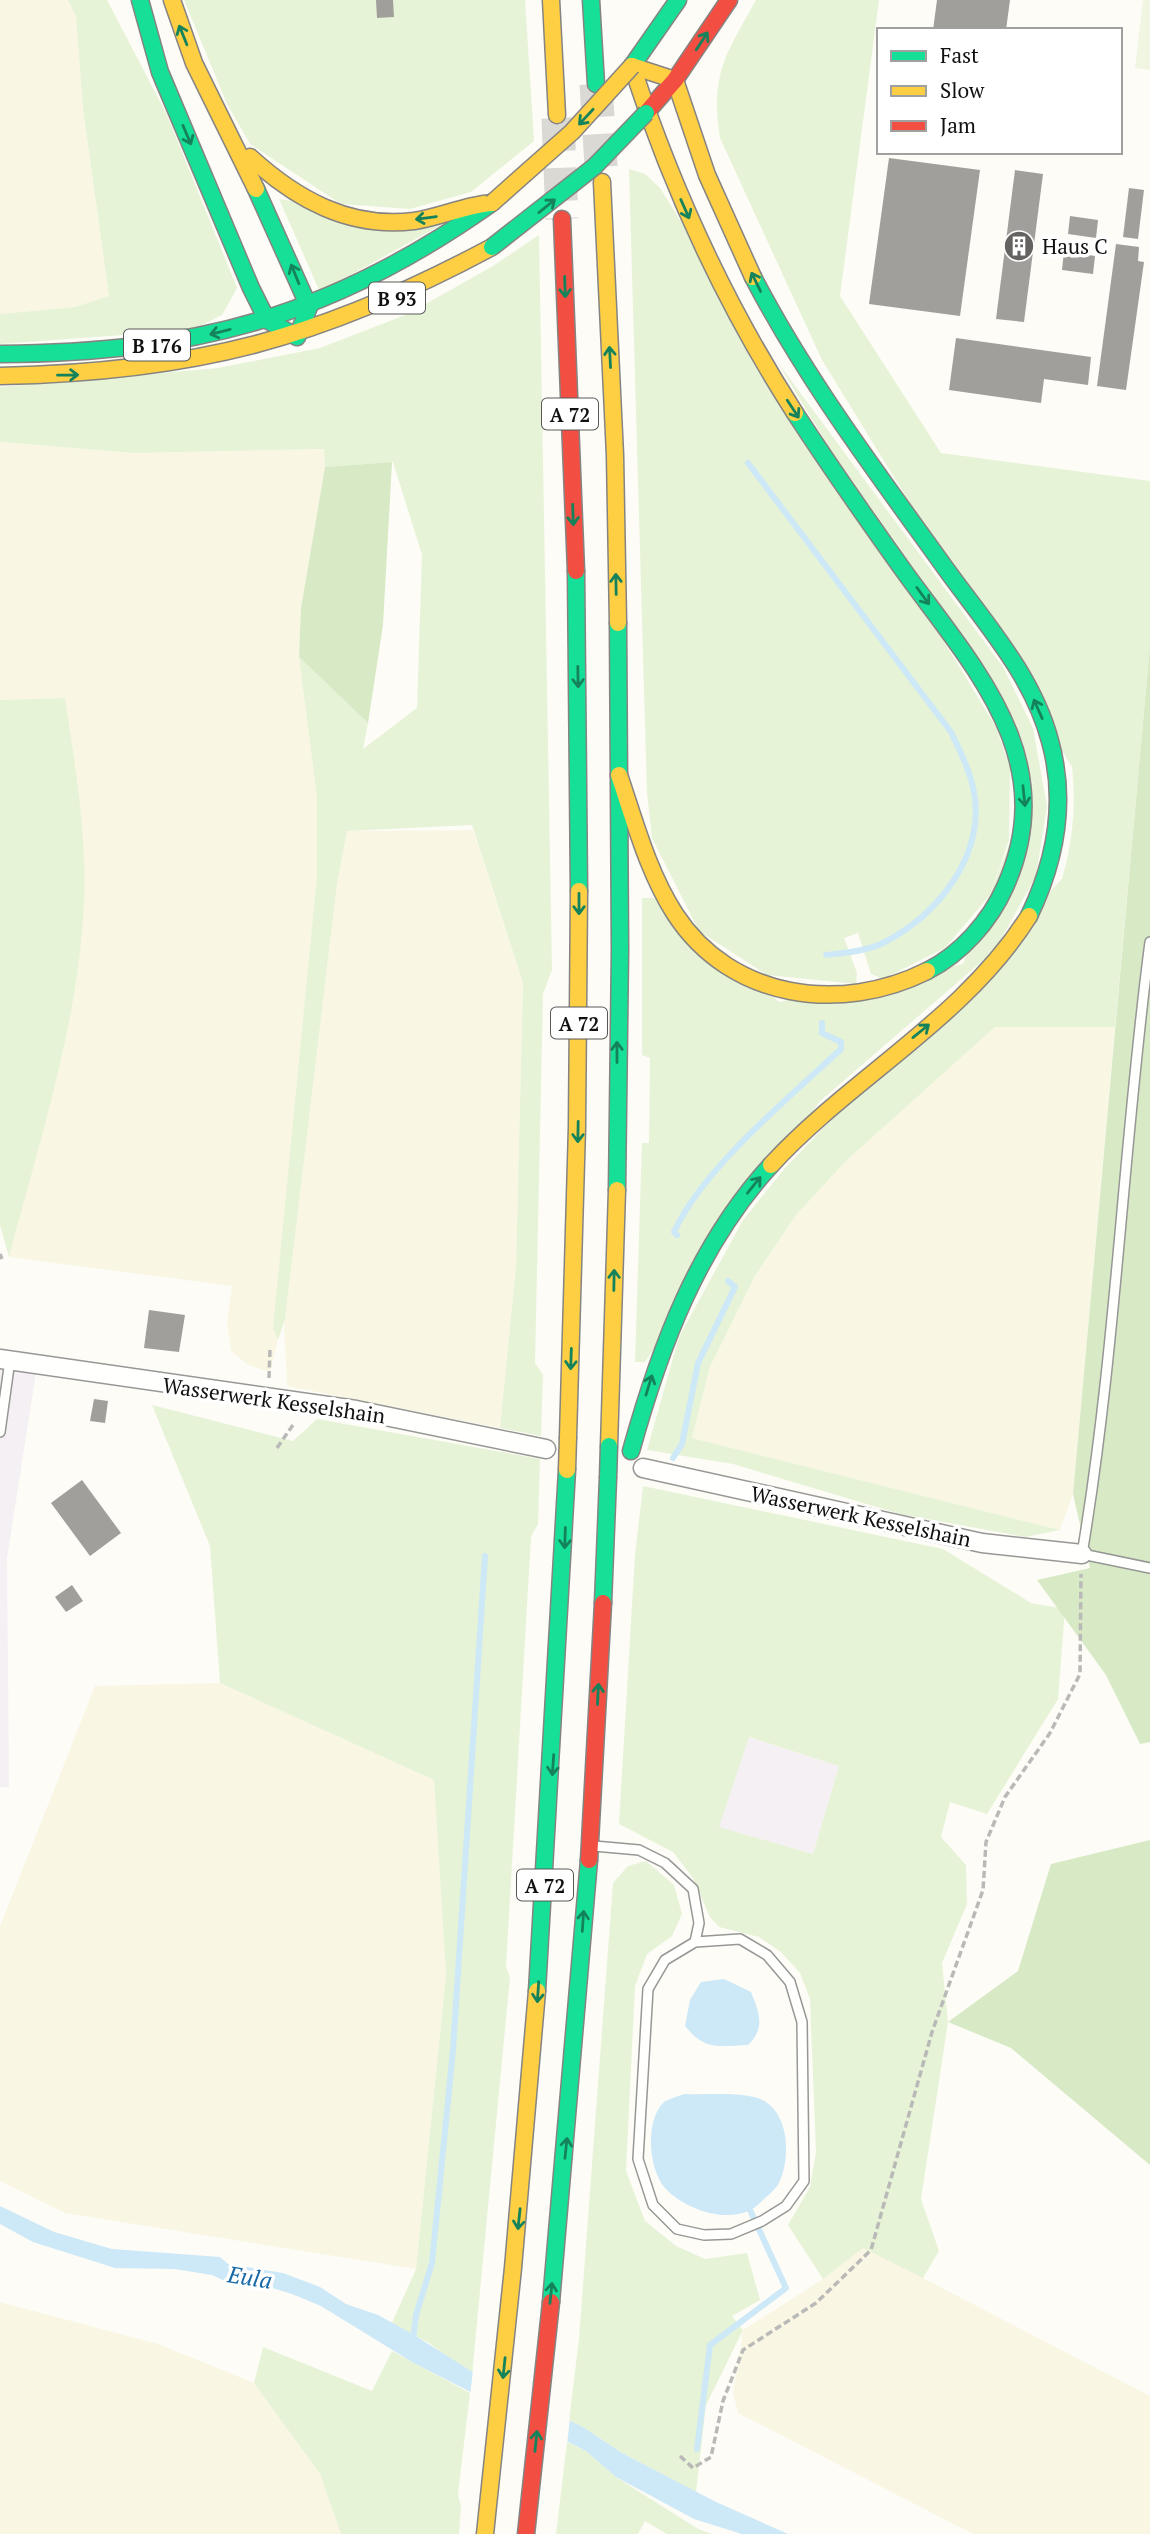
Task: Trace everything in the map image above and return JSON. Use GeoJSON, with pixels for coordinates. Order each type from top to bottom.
{"type":"FeatureCollection","features":[{"type":"Feature","properties":{"kind":"main road"},"geometry":{"type":"LineString","coordinates":[[140,0],[160,72],[267,320],[297,337],[309,307],[287,253],[194,63],[172,0]]}},
{"type":"Feature","properties":{"kind":"main road"},"geometry":{"type":"LineString","coordinates":[[551,0],[557,115]]}},
{"type":"Feature","properties":{"kind":"main road"},"geometry":{"type":"LineString","coordinates":[[591,0],[596,84]]}},
{"type":"Feature","properties":{"kind":"main road","name":"B 93"},"geometry":{"type":"LineString","coordinates":[[309,307],[363,285],[413,258],[492,203],[572,132],[632,66],[678,0]]}},
{"type":"Feature","properties":{"kind":"main road","name":"B 93"},"geometry":{"type":"LineString","coordinates":[[297,337],[425,286],[492,247],[594,167],[651,108],[675,80],[729,0]]}},
{"type":"Feature","properties":{"kind":"main road"},"geometry":{"type":"LineString","coordinates":[[605,1581],[632,1474],[632,1451],[646,1392],[673,1316],[695,1272],[732,1212],[797,1138],[845,1094],[968,993],[993,967],[1014,941],[1043,890],[1059,822],[1058,773],[1038,706],[993,634],[848,434],[789,342],[759,289],[693,142],[675,80],[632,66]]}},
{"type":"Feature","properties":{"kind":"main road"},"geometry":{"type":"LineString","coordinates":[[619,775],[651,869],[677,917],[708,952],[743,977],[784,992],[836,998],[882,993],[933,971],[972,939],[1000,901],[1018,856],[1026,809],[1022,770],[999,709],[983,680],[901,567],[755,350],[710,266],[658,147],[651,108],[632,66]]}},
{"type":"Feature","properties":{"kind":"main road"},"geometry":{"type":"LineString","coordinates":[[234,141],[279,186],[309,204],[343,216],[372,221],[400,221],[440,216],[470,204],[492,203]]}},
{"type":"Feature","properties":{"kind":"main road","name":"A 72"},"geometry":{"type":"LineString","coordinates":[[526,2534],[569,2116],[605,1581],[615,1249],[619,775],[615,453],[602,182]]}},
{"type":"Feature","properties":{"kind":"main road","name":"A 72"},"geometry":{"type":"LineString","coordinates":[[485,2534],[511,2301],[540,1963],[559,1675],[576,1230],[579,797],[577,608],[562,219]]}},
{"type":"Feature","properties":{"kind":"main road","name":"B 176"},"geometry":{"type":"LineString","coordinates":[[0,354],[146,347],[267,320],[309,307]]}},
{"type":"Feature","properties":{"kind":"main road","name":"B 176"},"geometry":{"type":"LineString","coordinates":[[0,376],[81,375],[143,369],[198,360],[297,337]]}},
{"type":"Feature","properties":{"kind":"street","name":"Wasserwerk Kesselshain"},"geometry":{"type":"LineString","coordinates":[[5,1359],[308,1403],[546,1448]]}},
{"type":"Feature","properties":{"kind":"street","name":"Wasserwerk Kesselshain"},"geometry":{"type":"LineString","coordinates":[[632,1474],[982,1543],[1082,1554]]}},
{"type":"Feature","properties":{"kind":"lane"},"geometry":{"type":"LineString","coordinates":[[1150,942],[1123,1183],[1110,1334],[1082,1554],[1150,1568]]}},
{"type":"Feature","properties":{"kind":"lane"},"geometry":{"type":"LineString","coordinates":[[0,1432],[5,1359]]}},
{"type":"Feature","properties":{"kind":"lane"},"geometry":{"type":"LineString","coordinates":[[589,1845],[639,1850],[665,1863],[693,1889],[699,1923],[695,1942],[666,1960],[648,1989],[638,2159],[653,2206],[677,2229],[704,2235],[731,2234],[762,2221],[786,2206],[804,2181],[802,2022],[790,1982],[767,1955],[740,1939],[695,1942]]}},
{"type":"Feature","properties":{"kind":"path"},"geometry":{"type":"LineString","coordinates":[[268,1397],[270,1349]]}},
{"type":"Feature","properties":{"kind":"path"},"geometry":{"type":"LineString","coordinates":[[277,1448],[308,1403]]}},
{"type":"Feature","properties":{"kind":"path"},"geometry":{"type":"LineString","coordinates":[[680,2456],[693,2468],[711,2457],[723,2401],[743,2350],[816,2303],[871,2250],[932,2032],[983,1890],[986,1842],[1006,1797],[1050,1733],[1080,1674],[1082,1554]]}},
{"type":"Feature","properties":{"kind":"shaded area"},"geometry":{"type":"Polygon","coordinates":[[[0,0],[68,0],[76,17],[83,109],[109,296],[75,307],[0,314],[0,0]]]}},
{"type":"Feature","properties":{"kind":"shaded area"},"geometry":{"type":"Polygon","coordinates":[[[0,442],[133,453],[324,449],[325,467],[301,608],[299,657],[317,798],[317,875],[274,1328],[278,1340],[270,1372],[248,1365],[231,1351],[227,1323],[232,1286],[9,1257],[65,1038],[83,920],[65,698],[0,700],[0,442]]]}},
{"type":"Feature","properties":{"kind":"shaded area"},"geometry":{"type":"Polygon","coordinates":[[[473,830],[523,983],[516,1266],[500,1428],[287,1386],[284,1324],[337,884],[347,831],[473,830]]]}},
{"type":"Feature","properties":{"kind":"shaded area"},"geometry":{"type":"Polygon","coordinates":[[[995,1027],[1115,1027],[1073,1494],[1060,1530],[692,1438],[710,1367],[755,1276],[796,1215],[846,1161],[995,1027]]]}},
{"type":"Feature","properties":{"kind":"shaded area"},"geometry":{"type":"Polygon","coordinates":[[[37,1366],[7,1558],[9,1787],[0,1787],[0,1368],[37,1366]]]}},
{"type":"Feature","properties":{"kind":"shaded area"},"geometry":{"type":"Polygon","coordinates":[[[220,1683],[434,1780],[446,1975],[416,2269],[65,2213],[0,2181],[0,1926],[95,1686],[220,1683]]]}},
{"type":"Feature","properties":{"kind":"shaded area"},"geometry":{"type":"Polygon","coordinates":[[[748,1737],[839,1766],[813,1854],[718,1827],[748,1737]]]}},
{"type":"Feature","properties":{"kind":"shaded area"},"geometry":{"type":"Polygon","coordinates":[[[863,2247],[1150,2396],[1150,2534],[973,2534],[738,2413],[733,2392],[743,2330],[823,2279],[863,2247]]]}},
{"type":"Feature","properties":{"kind":"shaded area"},"geometry":{"type":"Polygon","coordinates":[[[0,2302],[158,2344],[254,2383],[320,2474],[341,2534],[0,2534],[0,2302]]]}},
{"type":"Feature","properties":{"kind":"green space"},"geometry":{"type":"Polygon","coordinates":[[[68,0],[107,0],[167,115],[237,288],[222,315],[192,330],[0,344],[0,314],[75,307],[109,296],[83,109],[76,17],[68,0]]]}},
{"type":"Feature","properties":{"kind":"green space"},"geometry":{"type":"Polygon","coordinates":[[[184,0],[525,0],[534,141],[471,192],[410,209],[341,204],[250,144],[227,104],[184,0]]]}},
{"type":"Feature","properties":{"kind":"green space"},"geometry":{"type":"Polygon","coordinates":[[[756,0],[879,0],[840,296],[941,453],[1150,481],[1150,645],[1115,1027],[995,1027],[846,1161],[796,1215],[755,1276],[710,1367],[692,1438],[1060,1530],[1025,1537],[900,1514],[733,1464],[647,1450],[679,1337],[743,1220],[785,1168],[1062,879],[1073,823],[1072,767],[822,360],[720,138],[717,116],[719,80],[736,35],[756,0]]]}},
{"type":"Feature","properties":{"kind":"green space"},"geometry":{"type":"Polygon","coordinates":[[[1143,0],[1150,0],[1150,70],[1135,68],[1143,0]]]}},
{"type":"Feature","properties":{"kind":"green space"},"geometry":{"type":"Polygon","coordinates":[[[629,169],[645,174],[660,188],[996,727],[1010,768],[1009,840],[990,895],[945,948],[883,979],[871,974],[858,933],[844,938],[857,973],[856,984],[767,975],[699,931],[652,838],[647,793],[629,169]]]}},
{"type":"Feature","properties":{"kind":"green space"},"geometry":{"type":"Polygon","coordinates":[[[279,199],[441,225],[320,292],[279,199]]]}},
{"type":"Feature","properties":{"kind":"green space"},"geometry":{"type":"Polygon","coordinates":[[[539,235],[552,970],[543,994],[535,1363],[543,1375],[541,1436],[500,1428],[516,1266],[523,983],[472,825],[347,831],[337,884],[285,1319],[278,1340],[273,1328],[317,875],[317,798],[299,657],[368,723],[363,749],[417,708],[422,555],[393,462],[325,467],[324,449],[133,453],[0,442],[0,387],[218,368],[320,348],[408,314],[493,266],[539,235]]]}},
{"type":"Feature","properties":{"kind":"green space"},"geometry":{"type":"Polygon","coordinates":[[[776,360],[1003,667],[1033,728],[1047,806],[1036,876],[995,950],[819,1102],[645,1362],[635,1362],[642,1143],[649,1143],[650,1058],[642,1055],[642,898],[654,898],[779,1002],[963,964],[1033,783],[776,360]]]}},
{"type":"Feature","properties":{"kind":"green space"},"geometry":{"type":"Polygon","coordinates":[[[392,462],[383,625],[368,723],[299,657],[301,608],[325,467],[392,462]]]}},
{"type":"Feature","properties":{"kind":"green space"},"geometry":{"type":"Polygon","coordinates":[[[1150,645],[1150,1742],[1140,1744],[1106,1675],[1037,1580],[1090,1568],[1073,1494],[1150,645]]]}},
{"type":"Feature","properties":{"kind":"green space"},"geometry":{"type":"Polygon","coordinates":[[[65,698],[83,836],[84,892],[79,963],[64,1047],[9,1257],[0,1225],[0,700],[65,698]]]}},
{"type":"Feature","properties":{"kind":"green space"},"geometry":{"type":"Polygon","coordinates":[[[152,1405],[293,1441],[317,1419],[540,1459],[538,1524],[531,1537],[506,1967],[510,1977],[472,2375],[429,2343],[392,2323],[416,2269],[446,1975],[434,1780],[220,1683],[210,1546],[152,1405]]]}},
{"type":"Feature","properties":{"kind":"green space"},"geometry":{"type":"Polygon","coordinates":[[[643,1486],[943,1549],[1031,1603],[1065,1609],[1058,1699],[987,1814],[950,1802],[941,1837],[966,1865],[967,1904],[942,1963],[948,2022],[921,2199],[939,2251],[923,2278],[863,2248],[823,2279],[788,2225],[810,2187],[816,2152],[810,1999],[800,1973],[781,1952],[759,1937],[719,1927],[710,1917],[693,1878],[673,1852],[619,1824],[635,1555],[643,1486]],[[749,1737],[719,1827],[813,1854],[839,1766],[749,1737]]]}},
{"type":"Feature","properties":{"kind":"green space"},"geometry":{"type":"Polygon","coordinates":[[[1150,1840],[1150,2165],[1011,2048],[948,2022],[1018,1971],[1051,1864],[1150,1840]]]}},
{"type":"Feature","properties":{"kind":"green space"},"geometry":{"type":"Polygon","coordinates":[[[646,1861],[674,1885],[682,1914],[672,1936],[647,1954],[635,1986],[626,2171],[645,2221],[676,2246],[705,2259],[747,2253],[760,2300],[732,2316],[743,2330],[706,2405],[696,2492],[569,2421],[579,2339],[613,1883],[628,1866],[646,1861]]]}},
{"type":"Feature","properties":{"kind":"green space"},"geometry":{"type":"Polygon","coordinates":[[[263,2347],[372,2391],[392,2351],[470,2393],[458,2494],[461,2506],[459,2534],[341,2534],[320,2474],[254,2383],[263,2347]]]}},
{"type":"Feature","properties":{"kind":"green space"},"geometry":{"type":"Polygon","coordinates":[[[567,2442],[586,2451],[616,2477],[698,2529],[712,2534],[667,2534],[645,2521],[638,2534],[556,2534],[567,2442]]]}},
{"type":"Feature","properties":{"kind":"water"},"geometry":{"type":"Polygon","coordinates":[[[724,1979],[751,1992],[754,1999],[759,2026],[754,2039],[748,2045],[720,2046],[706,2043],[685,2026],[690,2000],[701,1982],[724,1979]]]}},
{"type":"Feature","properties":{"kind":"water"},"geometry":{"type":"Polygon","coordinates":[[[684,2094],[754,2097],[766,2102],[781,2120],[786,2146],[783,2172],[775,2188],[751,2210],[725,2215],[698,2209],[674,2196],[659,2180],[651,2145],[654,2120],[664,2102],[684,2094]]]}},
{"type":"Feature","properties":{"kind":"water","name":"Eula"},"geometry":{"type":"Polygon","coordinates":[[[0,2206],[54,2232],[112,2249],[220,2257],[228,2264],[283,2273],[320,2287],[346,2304],[378,2315],[411,2333],[493,2385],[583,2427],[622,2453],[716,2502],[788,2534],[742,2534],[694,2519],[616,2477],[586,2451],[412,2362],[321,2306],[269,2287],[235,2286],[212,2275],[174,2269],[115,2268],[33,2242],[0,2224],[0,2206]]]}},
{"type":"Feature","properties":{"kind":"pier"},"geometry":{"type":"Polygon","coordinates":[[[473,2370],[570,2417],[567,2445],[470,2396],[473,2370]]]}},
{"type":"Feature","properties":{"kind":"building"},"geometry":{"type":"Polygon","coordinates":[[[376,0],[393,0],[394,17],[377,18],[376,0]]]}},
{"type":"Feature","properties":{"kind":"building"},"geometry":{"type":"Polygon","coordinates":[[[937,0],[1010,0],[1006,28],[933,28],[937,0]]]}},
{"type":"Feature","properties":{"kind":"building"},"geometry":{"type":"Polygon","coordinates":[[[889,158],[980,170],[960,316],[869,304],[889,158]]]}},
{"type":"Feature","properties":{"kind":"building","name":"Haus C"},"geometry":{"type":"Polygon","coordinates":[[[1015,170],[1043,174],[1024,322],[996,319],[1015,170]]]}},
{"type":"Feature","properties":{"kind":"building"},"geometry":{"type":"Polygon","coordinates":[[[1129,188],[1144,190],[1138,239],[1123,237],[1129,188]]]}},
{"type":"Feature","properties":{"kind":"building"},"geometry":{"type":"Polygon","coordinates":[[[1070,216],[1098,220],[1096,238],[1068,234],[1070,216]]]}},
{"type":"Feature","properties":{"kind":"building"},"geometry":{"type":"Polygon","coordinates":[[[1116,244],[1139,247],[1138,261],[1144,262],[1126,390],[1097,386],[1116,244]]]}},
{"type":"Feature","properties":{"kind":"building"},"geometry":{"type":"Polygon","coordinates":[[[1064,251],[1095,256],[1093,274],[1062,270],[1064,251]]]}},
{"type":"Feature","properties":{"kind":"building"},"geometry":{"type":"Polygon","coordinates":[[[956,338],[1091,357],[1088,385],[1044,379],[1041,403],[949,390],[956,338]]]}},
{"type":"Feature","properties":{"kind":"building"},"geometry":{"type":"Polygon","coordinates":[[[149,1310],[185,1315],[179,1352],[144,1348],[149,1310]]]}},
{"type":"Feature","properties":{"kind":"building"},"geometry":{"type":"Polygon","coordinates":[[[94,1399],[108,1401],[105,1423],[90,1421],[94,1399]]]}},
{"type":"Feature","properties":{"kind":"building"},"geometry":{"type":"Polygon","coordinates":[[[82,1480],[121,1533],[90,1556],[51,1503],[82,1480]]]}},
{"type":"Feature","properties":{"kind":"building"},"geometry":{"type":"Polygon","coordinates":[[[72,1585],[83,1601],[66,1612],[55,1597],[72,1585]]]}},
{"type":"Feature","properties":{"kind":"waterway"},"geometry":{"type":"LineString","coordinates":[[748,463],[951,732],[974,792],[976,816],[965,861],[939,900],[922,917],[877,946],[826,955]]}},
{"type":"Feature","properties":{"kind":"waterway"},"geometry":{"type":"LineString","coordinates":[[677,1235],[674,1232],[688,1207],[726,1158],[841,1049],[841,1042],[822,1033],[822,1023]]}},
{"type":"Feature","properties":{"kind":"waterway"},"geometry":{"type":"LineString","coordinates":[[673,1458],[682,1444],[698,1363],[735,1287],[728,1281]]}},
{"type":"Feature","properties":{"kind":"waterway"},"geometry":{"type":"LineString","coordinates":[[413,2340],[416,2315],[432,2263],[453,2050],[485,1556]]}},
{"type":"Feature","properties":{"kind":"waterway"},"geometry":{"type":"LineString","coordinates":[[697,2449],[710,2345],[786,2288],[750,2210]]}},
{"type":"Feature","properties":{"kind":"tunnel"},"geometry":{"type":"LineString","coordinates":[[596,84],[602,182]]}},
{"type":"Feature","properties":{"kind":"tunnel"},"geometry":{"type":"LineString","coordinates":[[558,118],[562,219]]}},
{"type":"Feature","properties":{"kind":"traffic: fast"},"geometry":{"type":"LineString","coordinates":[[140,0],[160,72],[251,288],[267,320],[297,337],[309,307],[256,189]]}},
{"type":"Feature","properties":{"kind":"traffic: fast"},"geometry":{"type":"LineString","coordinates":[[591,0],[596,84]]}},
{"type":"Feature","properties":{"kind":"traffic: fast"},"geometry":{"type":"LineString","coordinates":[[632,66],[678,0]]}},
{"type":"Feature","properties":{"kind":"traffic: fast"},"geometry":{"type":"LineString","coordinates":[[492,247],[594,167],[646,113]]}},
{"type":"Feature","properties":{"kind":"traffic: fast"},"geometry":{"type":"LineString","coordinates":[[0,354],[70,352],[136,346],[198,336],[258,321],[316,301],[373,275],[430,244],[489,205]]}},
{"type":"Feature","properties":{"kind":"traffic: fast"},"geometry":{"type":"LineString","coordinates":[[753,277],[796,353],[844,426],[1020,672],[1042,717],[1055,764],[1058,808],[1052,852],[1029,916]]}},
{"type":"Feature","properties":{"kind":"traffic: fast"},"geometry":{"type":"LineString","coordinates":[[795,413],[983,682],[1003,719],[1017,758],[1023,798],[1020,841],[1005,887],[983,924],[963,946],[927,971]]}},
{"type":"Feature","properties":{"kind":"traffic: fast"},"geometry":{"type":"LineString","coordinates":[[576,571],[579,891]]}},
{"type":"Feature","properties":{"kind":"traffic: fast"},"geometry":{"type":"LineString","coordinates":[[617,1190],[620,950],[618,623]]}},
{"type":"Feature","properties":{"kind":"traffic: fast"},"geometry":{"type":"LineString","coordinates":[[631,1451],[655,1374],[684,1299],[722,1229],[771,1165]]}},
{"type":"Feature","properties":{"kind":"traffic: fast"},"geometry":{"type":"LineString","coordinates":[[608,1478],[609,1446]]}},
{"type":"Feature","properties":{"kind":"traffic: fast"},"geometry":{"type":"LineString","coordinates":[[537,1991],[567,1470]]}},
{"type":"Feature","properties":{"kind":"traffic: fast"},"geometry":{"type":"LineString","coordinates":[[603,1603],[608,1478]]}},
{"type":"Feature","properties":{"kind":"traffic: fast"},"geometry":{"type":"LineString","coordinates":[[551,2302],[589,1860]]}},
{"type":"Feature","properties":{"kind":"traffic: slow"},"geometry":{"type":"LineString","coordinates":[[172,0],[194,63],[256,189]]}},
{"type":"Feature","properties":{"kind":"traffic: slow"},"geometry":{"type":"LineString","coordinates":[[551,0],[557,115]]}},
{"type":"Feature","properties":{"kind":"traffic: slow"},"geometry":{"type":"LineString","coordinates":[[632,66],[664,157],[702,245],[746,330],[795,413]]}},
{"type":"Feature","properties":{"kind":"traffic: slow"},"geometry":{"type":"LineString","coordinates":[[632,66],[675,80],[707,175],[753,277]]}},
{"type":"Feature","properties":{"kind":"traffic: slow"},"geometry":{"type":"LineString","coordinates":[[492,203],[572,132],[632,66]]}},
{"type":"Feature","properties":{"kind":"traffic: slow"},"geometry":{"type":"LineString","coordinates":[[250,157],[305,198],[325,208],[367,220],[414,221],[492,203]]}},
{"type":"Feature","properties":{"kind":"traffic: slow"},"geometry":{"type":"LineString","coordinates":[[602,182],[615,455],[618,623]]}},
{"type":"Feature","properties":{"kind":"traffic: slow"},"geometry":{"type":"LineString","coordinates":[[0,376],[135,367],[196,358],[255,344],[312,327],[370,305],[430,279],[492,247]]}},
{"type":"Feature","properties":{"kind":"traffic: slow"},"geometry":{"type":"LineString","coordinates":[[619,775],[643,846],[665,898],[698,943],[726,965],[757,981],[790,991],[824,995],[859,992],[894,984],[927,971]]}},
{"type":"Feature","properties":{"kind":"traffic: slow"},"geometry":{"type":"LineString","coordinates":[[568,1437],[577,1127],[579,891]]}},
{"type":"Feature","properties":{"kind":"traffic: slow"},"geometry":{"type":"LineString","coordinates":[[771,1165],[836,1103],[906,1046],[973,986],[1003,952],[1029,916]]}},
{"type":"Feature","properties":{"kind":"traffic: slow"},"geometry":{"type":"LineString","coordinates":[[609,1446],[617,1190]]}},
{"type":"Feature","properties":{"kind":"traffic: slow"},"geometry":{"type":"LineString","coordinates":[[567,1470],[568,1437]]}},
{"type":"Feature","properties":{"kind":"traffic: slow"},"geometry":{"type":"LineString","coordinates":[[485,2534],[513,2268],[537,1991]]}},
{"type":"Feature","properties":{"kind":"traffic: jam"},"geometry":{"type":"LineString","coordinates":[[646,113],[675,80],[729,0]]}},
{"type":"Feature","properties":{"kind":"traffic: jam"},"geometry":{"type":"LineString","coordinates":[[562,219],[576,571]]}},
{"type":"Feature","properties":{"kind":"traffic: jam"},"geometry":{"type":"LineString","coordinates":[[589,1860],[603,1603]]}},
{"type":"Feature","properties":{"kind":"traffic: jam"},"geometry":{"type":"LineString","coordinates":[[526,2534],[551,2302]]}},
{"type":"Feature","properties":{"kind":"place","name":"Haus C"},"geometry":{"type":"Point","coordinates":[1019,246]}}]}
